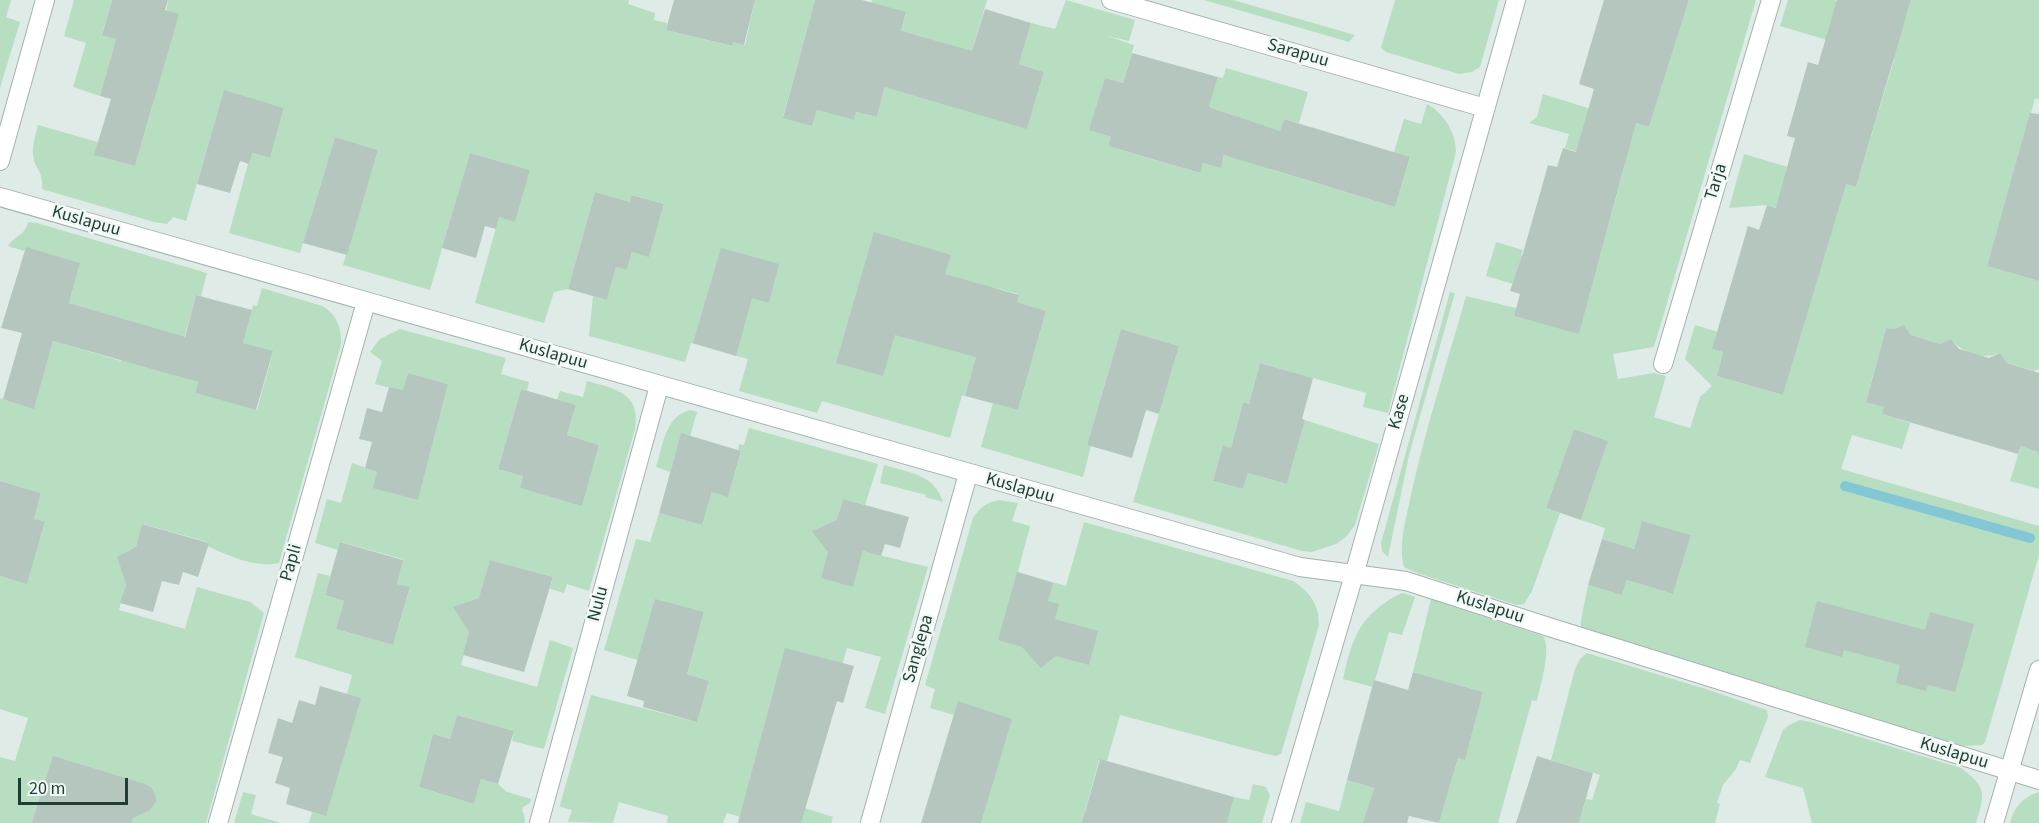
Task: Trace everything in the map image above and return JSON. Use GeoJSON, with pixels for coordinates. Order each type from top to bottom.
{"type":"FeatureCollection","features":[{"type":"Feature","properties":{"kind":"street"},"geometry":{"type":"LineString","coordinates":[[0,161],[45,0]]}},
{"type":"Feature","properties":{"kind":"street","name":"Sarapuu"},"geometry":{"type":"LineString","coordinates":[[1111,0],[1485,108]]}},
{"type":"Feature","properties":{"kind":"street","name":"Kase"},"geometry":{"type":"LineString","coordinates":[[1281,823],[1354,576],[1516,0]]}},
{"type":"Feature","properties":{"kind":"street","name":"Tarja"},"geometry":{"type":"LineString","coordinates":[[1664,364],[1771,0]]}},
{"type":"Feature","properties":{"kind":"street","name":"Kuslapuu"},"geometry":{"type":"LineString","coordinates":[[0,197],[1300,567],[1354,576],[1406,580],[1558,630],[2039,780]]}},
{"type":"Feature","properties":{"kind":"street","name":"Papli"},"geometry":{"type":"LineString","coordinates":[[218,823],[366,302]]}},
{"type":"Feature","properties":{"kind":"street","name":"Nulu"},"geometry":{"type":"LineString","coordinates":[[539,823],[659,386]]}},
{"type":"Feature","properties":{"kind":"street","name":"Sanglepa"},"geometry":{"type":"LineString","coordinates":[[870,823],[968,474]]}},
{"type":"Feature","properties":{"kind":"street"},"geometry":{"type":"LineString","coordinates":[[1994,823],[2039,670]]}},
{"type":"Feature","properties":{"kind":"green space"},"geometry":{"type":"Polygon","coordinates":[[[0,0],[11,0],[6,17],[20,22],[0,88],[0,0]]]}},
{"type":"Feature","properties":{"kind":"green space"},"geometry":{"type":"Polygon","coordinates":[[[74,0],[112,0],[102,34],[116,39],[100,96],[73,87],[86,43],[64,36],[74,0]]]}},
{"type":"Feature","properties":{"kind":"green space"},"geometry":{"type":"Polygon","coordinates":[[[168,0],[629,0],[628,4],[655,13],[654,20],[667,23],[666,30],[731,46],[733,42],[745,45],[755,0],[815,0],[783,117],[812,126],[817,110],[854,120],[856,112],[877,117],[906,13],[871,3],[872,0],[987,0],[972,51],[1027,129],[1044,72],[1019,64],[1031,23],[1055,29],[1066,0],[1135,20],[1129,41],[1107,36],[1134,45],[1123,83],[1105,78],[1090,130],[1111,137],[1108,146],[1199,173],[1203,163],[1221,167],[1236,116],[1209,107],[1218,77],[1223,78],[1226,68],[1308,92],[1299,123],[1284,119],[1269,169],[1395,207],[1410,158],[1394,152],[1404,119],[1421,124],[1427,104],[1448,124],[1454,138],[1456,152],[1388,413],[1363,407],[1366,393],[1260,363],[1249,404],[1243,402],[1231,448],[1223,446],[1213,481],[1243,489],[1248,473],[1287,484],[1305,420],[1379,444],[1355,525],[1346,537],[1336,544],[1312,552],[1302,551],[1133,502],[1179,346],[1121,329],[1087,445],[1091,446],[1083,477],[981,447],[993,403],[1018,410],[1046,311],[1017,302],[1018,294],[996,288],[965,396],[962,395],[950,438],[822,401],[817,413],[739,391],[748,359],[691,343],[685,362],[589,336],[593,296],[607,300],[616,267],[627,270],[632,252],[649,256],[664,204],[633,195],[630,202],[595,192],[568,289],[554,292],[544,323],[475,303],[499,217],[515,221],[530,170],[470,153],[430,290],[343,265],[378,150],[335,137],[300,253],[229,233],[251,153],[270,158],[284,108],[224,91],[186,221],[173,217],[167,224],[154,222],[42,189],[41,175],[33,155],[38,125],[98,142],[95,155],[135,166],[153,105],[168,0]]]}},
{"type":"Feature","properties":{"kind":"green space"},"geometry":{"type":"Polygon","coordinates":[[[1204,0],[1233,0],[1355,35],[1349,42],[1204,0]]]}},
{"type":"Feature","properties":{"kind":"green space"},"geometry":{"type":"Polygon","coordinates":[[[1395,0],[1499,0],[1480,67],[1472,72],[1459,74],[1386,52],[1381,48],[1395,0]]]}},
{"type":"Feature","properties":{"kind":"green space"},"geometry":{"type":"Polygon","coordinates":[[[1689,0],[1756,0],[1654,347],[1613,354],[1618,379],[1654,373],[1666,376],[1654,417],[1690,428],[1700,397],[1712,386],[1685,359],[1695,325],[1718,332],[1713,349],[1723,352],[1717,376],[1783,395],[1833,225],[1767,205],[1729,208],[1744,154],[1856,187],[1894,60],[1780,26],[1788,0],[1834,0],[1905,21],[1911,0],[2039,0],[2039,99],[2035,99],[1987,266],[2039,281],[2039,369],[2034,371],[2007,363],[2000,353],[1980,356],[1967,352],[1951,339],[1940,344],[1911,335],[1904,325],[1894,329],[1886,328],[1866,401],[1884,407],[1883,414],[1910,423],[1902,449],[1852,435],[1841,469],[2039,526],[2039,555],[1985,742],[1982,745],[1963,746],[1581,627],[1588,585],[1622,595],[1627,580],[1673,594],[1691,535],[1642,521],[1634,549],[1602,539],[1605,528],[1581,520],[1608,441],[1574,429],[1546,508],[1560,513],[1532,591],[1524,604],[1517,605],[1404,567],[1402,541],[1410,499],[1429,422],[1466,296],[1516,308],[1514,316],[1579,333],[1625,165],[1565,148],[1569,134],[1529,123],[1537,117],[1543,94],[1649,127],[1689,0]]]}},
{"type":"Feature","properties":{"kind":"green space"},"geometry":{"type":"Polygon","coordinates":[[[28,222],[207,273],[201,296],[196,295],[174,375],[198,382],[195,393],[257,410],[273,352],[243,343],[253,305],[257,306],[262,288],[322,306],[335,318],[341,333],[341,345],[279,563],[260,564],[242,560],[207,546],[208,542],[143,524],[135,551],[120,564],[121,569],[128,575],[119,610],[185,629],[197,587],[250,602],[264,613],[206,823],[132,823],[135,812],[150,810],[152,807],[155,799],[152,788],[32,823],[0,823],[0,757],[15,761],[28,718],[0,709],[0,576],[27,583],[45,523],[34,519],[41,493],[0,481],[0,398],[34,408],[53,341],[121,361],[132,322],[69,303],[80,263],[26,248],[24,251],[8,246],[25,230],[28,222]]]}},
{"type":"Feature","properties":{"kind":"green space"},"geometry":{"type":"Polygon","coordinates":[[[1496,242],[1523,250],[1521,255],[1531,257],[1513,284],[1486,276],[1496,242]]]}},
{"type":"Feature","properties":{"kind":"green space"},"geometry":{"type":"Polygon","coordinates":[[[1450,292],[1455,293],[1409,455],[1388,557],[1382,551],[1381,543],[1450,292]]]}},
{"type":"Feature","properties":{"kind":"green space"},"geometry":{"type":"Polygon","coordinates":[[[400,329],[506,358],[501,374],[529,382],[527,391],[521,389],[498,469],[523,476],[520,488],[582,505],[599,445],[567,435],[576,405],[557,400],[560,391],[583,397],[587,381],[617,390],[630,400],[634,407],[635,429],[589,591],[567,584],[564,593],[550,589],[553,577],[490,560],[461,665],[537,687],[550,640],[573,648],[544,749],[512,741],[514,731],[457,715],[450,739],[433,734],[419,787],[474,804],[481,779],[498,784],[507,792],[531,799],[522,811],[525,823],[309,823],[312,812],[326,815],[343,756],[347,694],[352,675],[295,657],[318,573],[330,576],[325,595],[344,601],[336,629],[393,645],[410,588],[397,584],[403,559],[341,542],[338,550],[315,543],[327,499],[341,503],[352,463],[377,472],[418,499],[448,384],[408,373],[403,391],[375,384],[382,361],[370,352],[380,339],[400,329]]]}},
{"type":"Feature","properties":{"kind":"green space"},"geometry":{"type":"Polygon","coordinates":[[[690,410],[697,412],[690,436],[681,434],[670,472],[656,467],[670,425],[675,418],[690,410]]]}},
{"type":"Feature","properties":{"kind":"green space"},"geometry":{"type":"Polygon","coordinates":[[[749,428],[878,464],[865,505],[843,499],[822,578],[853,586],[863,551],[928,567],[885,714],[865,708],[881,657],[847,648],[802,807],[833,817],[831,823],[761,823],[727,813],[723,823],[667,823],[668,816],[619,802],[613,823],[568,822],[572,810],[560,805],[591,695],[697,722],[709,681],[687,674],[704,612],[637,660],[604,650],[636,539],[650,542],[659,513],[702,525],[712,492],[728,496],[741,452],[738,450],[739,444],[744,445],[749,428]]]}},
{"type":"Feature","properties":{"kind":"green space"},"geometry":{"type":"Polygon","coordinates":[[[2021,446],[2039,450],[2039,489],[2010,481],[2021,446]]]}},
{"type":"Feature","properties":{"kind":"green space"},"geometry":{"type":"Polygon","coordinates":[[[884,465],[927,480],[934,486],[943,502],[880,483],[884,465]]]}},
{"type":"Feature","properties":{"kind":"green space"},"geometry":{"type":"Polygon","coordinates":[[[999,500],[1018,503],[1012,521],[1030,526],[1018,572],[1066,586],[1084,522],[1293,581],[1304,590],[1315,605],[1319,625],[1281,754],[1276,756],[1263,753],[1120,715],[1107,761],[1099,760],[1085,811],[1128,823],[981,823],[994,777],[958,701],[954,715],[930,708],[935,689],[925,685],[973,518],[984,506],[999,500]]]}},
{"type":"Feature","properties":{"kind":"green space"},"geometry":{"type":"Polygon","coordinates":[[[1403,593],[1415,597],[1402,635],[1389,632],[1373,687],[1343,679],[1352,645],[1361,626],[1376,610],[1403,593]]]}},
{"type":"Feature","properties":{"kind":"green space"},"geometry":{"type":"Polygon","coordinates":[[[1431,599],[1543,636],[1545,642],[1544,668],[1537,701],[1532,700],[1498,823],[1439,823],[1458,758],[1465,759],[1483,692],[1413,672],[1431,599]]]}},
{"type":"Feature","properties":{"kind":"green space"},"geometry":{"type":"Polygon","coordinates":[[[1587,653],[1767,710],[1768,717],[1750,763],[1740,760],[1723,785],[1717,803],[1720,804],[1715,823],[1579,823],[1586,799],[1592,800],[1600,775],[1551,760],[1575,669],[1580,659],[1587,653]]]}},
{"type":"Feature","properties":{"kind":"green space"},"geometry":{"type":"Polygon","coordinates":[[[1800,720],[1961,768],[1976,781],[1982,792],[1976,823],[1812,823],[1803,788],[1765,777],[1783,730],[1800,720]]]}},
{"type":"Feature","properties":{"kind":"green space"},"geometry":{"type":"Polygon","coordinates":[[[1347,780],[1374,788],[1365,819],[1379,823],[1300,823],[1306,802],[1339,811],[1347,780]]]}},
{"type":"Feature","properties":{"kind":"green space"},"geometry":{"type":"Polygon","coordinates":[[[1253,784],[1266,787],[1270,795],[1262,823],[1227,823],[1234,797],[1249,800],[1253,784]]]}},
{"type":"Feature","properties":{"kind":"green space"},"geometry":{"type":"Polygon","coordinates":[[[243,792],[256,795],[251,814],[281,823],[234,823],[243,792]]]}},
{"type":"Feature","properties":{"kind":"green space"},"geometry":{"type":"Polygon","coordinates":[[[2039,792],[2039,823],[2010,823],[2020,803],[2039,792]]]}},
{"type":"Feature","properties":{"kind":"building"},"geometry":{"type":"Polygon","coordinates":[[[112,0],[168,0],[165,10],[179,14],[135,166],[94,155],[111,99],[100,96],[116,39],[102,35],[112,0]]]}},
{"type":"Feature","properties":{"kind":"building"},"geometry":{"type":"Polygon","coordinates":[[[674,0],[755,0],[744,45],[733,42],[732,46],[666,30],[674,0]]]}},
{"type":"Feature","properties":{"kind":"building"},"geometry":{"type":"Polygon","coordinates":[[[815,0],[862,0],[906,12],[901,31],[972,51],[985,9],[1031,23],[1019,64],[1044,72],[1027,129],[885,87],[877,117],[856,112],[854,120],[817,110],[812,126],[783,118],[815,0]]]}},
{"type":"Feature","properties":{"kind":"building"},"geometry":{"type":"Polygon","coordinates":[[[1604,0],[1689,0],[1649,127],[1636,123],[1579,334],[1514,316],[1520,294],[1510,291],[1548,165],[1557,167],[1563,148],[1576,152],[1594,89],[1579,84],[1604,0]]]}},
{"type":"Feature","properties":{"kind":"building"},"geometry":{"type":"Polygon","coordinates":[[[1837,0],[1911,0],[1856,187],[1846,184],[1783,395],[1717,376],[1723,352],[1712,349],[1748,226],[1759,230],[1767,205],[1776,208],[1795,138],[1787,136],[1808,62],[1818,65],[1837,0]]]}},
{"type":"Feature","properties":{"kind":"building"},"geometry":{"type":"Polygon","coordinates":[[[1132,53],[1218,77],[1209,107],[1280,131],[1284,119],[1410,157],[1395,207],[1224,155],[1221,168],[1203,163],[1200,173],[1108,146],[1111,137],[1089,130],[1105,78],[1123,83],[1132,53]]]}},
{"type":"Feature","properties":{"kind":"building"},"geometry":{"type":"Polygon","coordinates":[[[224,90],[284,108],[270,158],[252,153],[249,164],[240,161],[230,193],[197,184],[224,90]]]}},
{"type":"Feature","properties":{"kind":"building"},"geometry":{"type":"Polygon","coordinates":[[[2030,113],[2039,114],[2039,281],[1987,266],[2030,113]]]}},
{"type":"Feature","properties":{"kind":"building"},"geometry":{"type":"Polygon","coordinates":[[[335,137],[378,150],[347,255],[303,243],[335,137]]]}},
{"type":"Feature","properties":{"kind":"building"},"geometry":{"type":"Polygon","coordinates":[[[470,153],[530,170],[515,222],[499,217],[496,229],[485,226],[476,258],[442,248],[470,153]]]}},
{"type":"Feature","properties":{"kind":"building"},"geometry":{"type":"Polygon","coordinates":[[[595,192],[630,202],[632,195],[664,204],[649,257],[632,252],[627,270],[616,267],[607,300],[568,289],[595,192]]]}},
{"type":"Feature","properties":{"kind":"building"},"geometry":{"type":"Polygon","coordinates":[[[874,232],[951,255],[945,274],[1019,295],[1017,302],[1046,311],[1018,410],[965,396],[976,357],[895,335],[883,376],[836,363],[874,232]]]}},
{"type":"Feature","properties":{"kind":"building"},"geometry":{"type":"Polygon","coordinates":[[[26,247],[80,263],[69,303],[185,337],[196,295],[252,310],[243,343],[273,351],[256,410],[195,393],[198,382],[53,341],[34,409],[3,399],[22,333],[1,328],[26,247]]]}},
{"type":"Feature","properties":{"kind":"building"},"geometry":{"type":"Polygon","coordinates":[[[721,248],[779,264],[769,303],[752,298],[736,356],[693,343],[721,248]]]}},
{"type":"Feature","properties":{"kind":"building"},"geometry":{"type":"Polygon","coordinates":[[[1904,325],[1911,335],[1940,344],[1951,339],[1959,349],[1989,358],[2000,353],[2007,363],[2039,373],[2039,452],[2021,446],[2018,454],[1882,414],[1884,407],[1866,402],[1886,328],[1894,329],[1904,325]]]}},
{"type":"Feature","properties":{"kind":"building"},"geometry":{"type":"Polygon","coordinates":[[[1121,329],[1179,346],[1159,414],[1146,410],[1132,458],[1087,445],[1121,329]]]}},
{"type":"Feature","properties":{"kind":"building"},"geometry":{"type":"Polygon","coordinates":[[[1260,363],[1313,378],[1302,419],[1305,420],[1287,484],[1248,473],[1243,489],[1213,481],[1223,445],[1231,448],[1243,402],[1249,404],[1260,363]]]}},
{"type":"Feature","properties":{"kind":"building"},"geometry":{"type":"Polygon","coordinates":[[[408,373],[448,384],[418,500],[373,488],[377,472],[365,468],[372,442],[359,439],[367,408],[382,412],[389,387],[403,390],[408,373]]]}},
{"type":"Feature","properties":{"kind":"building"},"geometry":{"type":"Polygon","coordinates":[[[521,389],[576,405],[567,435],[599,445],[582,506],[520,488],[523,476],[498,469],[521,389]]]}},
{"type":"Feature","properties":{"kind":"building"},"geometry":{"type":"Polygon","coordinates":[[[1574,429],[1608,441],[1581,520],[1546,508],[1574,429]]]}},
{"type":"Feature","properties":{"kind":"building"},"geometry":{"type":"Polygon","coordinates":[[[681,433],[741,451],[728,497],[712,492],[702,525],[659,513],[681,433]]]}},
{"type":"Feature","properties":{"kind":"building"},"geometry":{"type":"Polygon","coordinates":[[[0,481],[41,493],[34,519],[45,522],[27,584],[0,576],[0,481]]]}},
{"type":"Feature","properties":{"kind":"building"},"geometry":{"type":"Polygon","coordinates":[[[843,499],[909,517],[900,548],[885,544],[881,556],[863,551],[853,587],[821,578],[828,552],[812,531],[837,520],[843,499]]]}},
{"type":"Feature","properties":{"kind":"building"},"geometry":{"type":"Polygon","coordinates":[[[1642,521],[1691,535],[1673,594],[1627,580],[1622,595],[1588,585],[1602,539],[1634,549],[1642,521]]]}},
{"type":"Feature","properties":{"kind":"building"},"geometry":{"type":"Polygon","coordinates":[[[142,524],[209,543],[198,577],[183,572],[179,585],[162,581],[153,612],[120,603],[126,584],[117,557],[136,547],[142,524]]]}},
{"type":"Feature","properties":{"kind":"building"},"geometry":{"type":"Polygon","coordinates":[[[340,542],[403,560],[397,584],[410,587],[393,645],[336,629],[344,601],[325,595],[340,542]]]}},
{"type":"Feature","properties":{"kind":"building"},"geometry":{"type":"Polygon","coordinates":[[[490,560],[553,577],[524,672],[463,655],[469,632],[453,607],[479,598],[490,560]]]}},
{"type":"Feature","properties":{"kind":"building"},"geometry":{"type":"Polygon","coordinates":[[[1017,572],[1053,583],[1048,601],[1059,604],[1055,619],[1098,631],[1089,665],[1056,656],[1041,668],[1022,647],[998,640],[1017,572]]]}},
{"type":"Feature","properties":{"kind":"building"},"geometry":{"type":"Polygon","coordinates":[[[655,599],[704,612],[687,674],[709,681],[697,722],[643,707],[644,701],[627,696],[655,599]]]}},
{"type":"Feature","properties":{"kind":"building"},"geometry":{"type":"Polygon","coordinates":[[[1817,601],[1925,630],[1930,612],[1974,624],[1955,692],[1928,685],[1926,691],[1896,683],[1900,665],[1844,650],[1842,657],[1805,647],[1817,601]]]}},
{"type":"Feature","properties":{"kind":"building"},"geometry":{"type":"Polygon","coordinates":[[[785,648],[854,666],[843,703],[837,701],[801,823],[738,823],[785,648]]]}},
{"type":"Feature","properties":{"kind":"building"},"geometry":{"type":"Polygon","coordinates":[[[1413,672],[1483,692],[1465,760],[1458,758],[1439,823],[1409,816],[1407,823],[1363,823],[1374,788],[1347,780],[1374,680],[1408,690],[1413,672]]]}},
{"type":"Feature","properties":{"kind":"building"},"geometry":{"type":"Polygon","coordinates":[[[320,686],[361,698],[326,816],[286,804],[290,788],[275,783],[283,757],[268,753],[278,718],[292,723],[299,700],[315,705],[320,686]]]}},
{"type":"Feature","properties":{"kind":"building"},"geometry":{"type":"Polygon","coordinates":[[[958,701],[1012,719],[981,823],[921,823],[958,701]]]}},
{"type":"Feature","properties":{"kind":"building"},"geometry":{"type":"Polygon","coordinates":[[[457,715],[514,731],[498,784],[481,779],[474,804],[419,787],[433,734],[450,739],[457,715]]]}},
{"type":"Feature","properties":{"kind":"building"},"geometry":{"type":"Polygon","coordinates":[[[53,756],[145,784],[152,788],[157,800],[150,810],[133,818],[132,823],[32,823],[53,756]]]}},
{"type":"Feature","properties":{"kind":"building"},"geometry":{"type":"Polygon","coordinates":[[[1537,756],[1593,773],[1579,823],[1516,823],[1537,756]]]}},
{"type":"Feature","properties":{"kind":"building"},"geometry":{"type":"Polygon","coordinates":[[[1100,759],[1234,797],[1227,823],[1082,823],[1100,759]]]}},
{"type":"Feature","properties":{"kind":"waterway"},"geometry":{"type":"LineString","coordinates":[[1845,486],[2030,538]]}}]}
